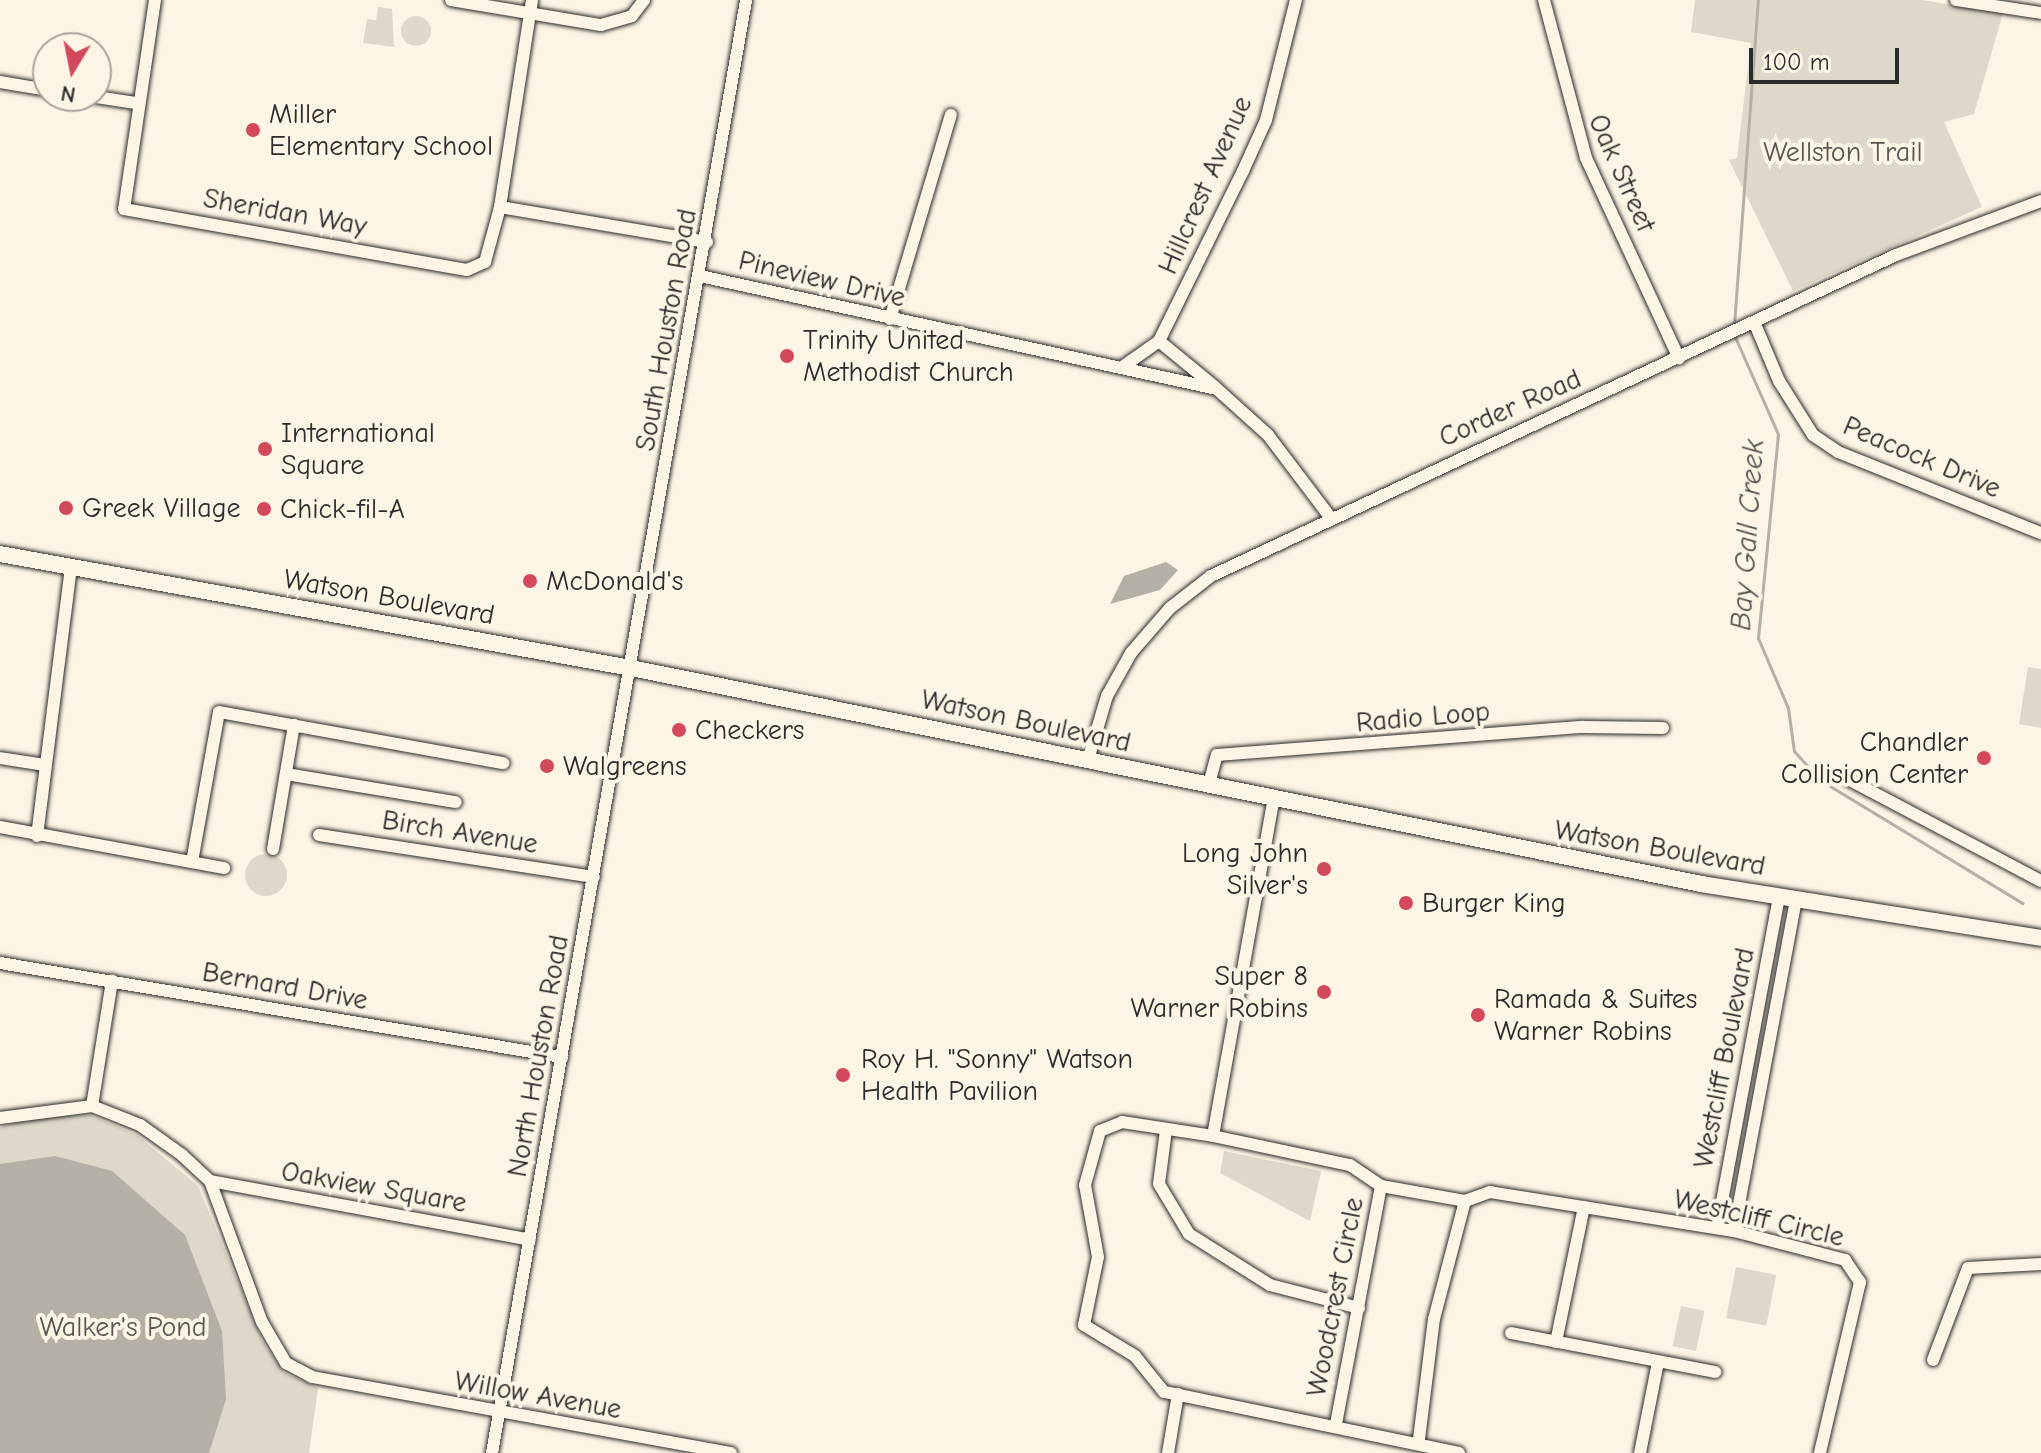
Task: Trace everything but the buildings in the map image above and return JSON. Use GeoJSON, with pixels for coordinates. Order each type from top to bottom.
{"type":"FeatureCollection","features":[{"type":"Feature","properties":{"kind":"main road","name":"Watson Boulevard"},"geometry":{"type":"LineString","coordinates":[[0,554],[631,668],[1787,898],[2041,938]]}},
{"type":"Feature","properties":{"kind":"street"},"geometry":{"type":"LineString","coordinates":[[112,99],[135,103],[155,0]]}},
{"type":"Feature","properties":{"kind":"street"},"geometry":{"type":"LineString","coordinates":[[451,0],[531,15],[609,24],[632,16],[644,0]]}},
{"type":"Feature","properties":{"kind":"street","name":"Sheridan Way"},"geometry":{"type":"LineString","coordinates":[[135,103],[124,209],[467,270],[485,262],[500,207],[532,0]]}},
{"type":"Feature","properties":{"kind":"street","name":"South Houston Road"},"geometry":{"type":"LineString","coordinates":[[631,668],[707,242],[746,0]]}},
{"type":"Feature","properties":{"kind":"street","name":"Hillcrest Avenue"},"geometry":{"type":"LineString","coordinates":[[1121,368],[1159,341],[1266,120],[1296,0]]}},
{"type":"Feature","properties":{"kind":"street","name":"Oak Street"},"geometry":{"type":"LineString","coordinates":[[1544,0],[1586,158],[1679,358]]}},
{"type":"Feature","properties":{"kind":"street"},"geometry":{"type":"LineString","coordinates":[[1956,0],[2041,13]]}},
{"type":"Feature","properties":{"kind":"street"},"geometry":{"type":"LineString","coordinates":[[0,82],[32,87]]}},
{"type":"Feature","properties":{"kind":"street"},"geometry":{"type":"LineString","coordinates":[[890,319],[951,115]]}},
{"type":"Feature","properties":{"kind":"street","name":"Corder Road"},"geometry":{"type":"LineString","coordinates":[[1088,760],[1116,679],[1170,608],[1211,576],[1330,517],[1755,324],[1896,255],[2041,201]]}},
{"type":"Feature","properties":{"kind":"street"},"geometry":{"type":"LineString","coordinates":[[500,207],[707,242]]}},
{"type":"Feature","properties":{"kind":"street","name":"Pineview Drive"},"geometry":{"type":"LineString","coordinates":[[700,276],[1217,389]]}},
{"type":"Feature","properties":{"kind":"street","name":"Peacock Drive"},"geometry":{"type":"LineString","coordinates":[[1755,324],[1779,381],[1813,435],[1838,452],[2041,533]]}},
{"type":"Feature","properties":{"kind":"street"},"geometry":{"type":"LineString","coordinates":[[1159,341],[1268,435],[1330,517]]}},
{"type":"Feature","properties":{"kind":"street"},"geometry":{"type":"LineString","coordinates":[[37,836],[71,567]]}},
{"type":"Feature","properties":{"kind":"street","name":"North Houston Road"},"geometry":{"type":"LineString","coordinates":[[492,1453],[631,668]]}},
{"type":"Feature","properties":{"kind":"street"},"geometry":{"type":"LineString","coordinates":[[192,862],[219,712],[503,763]]}},
{"type":"Feature","properties":{"kind":"street"},"geometry":{"type":"LineString","coordinates":[[273,849],[294,725]]}},
{"type":"Feature","properties":{"kind":"street","name":"Radio Loop"},"geometry":{"type":"LineString","coordinates":[[1209,784],[1217,755],[1583,727],[1663,728]]}},
{"type":"Feature","properties":{"kind":"street"},"geometry":{"type":"LineString","coordinates":[[0,758],[45,765]]}},
{"type":"Feature","properties":{"kind":"street"},"geometry":{"type":"LineString","coordinates":[[286,774],[456,802]]}},
{"type":"Feature","properties":{"kind":"street"},"geometry":{"type":"LineString","coordinates":[[1848,779],[2041,881]]}},
{"type":"Feature","properties":{"kind":"street"},"geometry":{"type":"LineString","coordinates":[[1213,1136],[1274,798]]}},
{"type":"Feature","properties":{"kind":"street"},"geometry":{"type":"LineString","coordinates":[[0,827],[224,868]]}},
{"type":"Feature","properties":{"kind":"street","name":"Birch Avenue"},"geometry":{"type":"LineString","coordinates":[[319,835],[594,877]]}},
{"type":"Feature","properties":{"kind":"street","name":"Westcliff Boulevard"},"geometry":{"type":"LineString","coordinates":[[1717,1228],[1787,898]]}},
{"type":"Feature","properties":{"kind":"street","name":"Westcliff Boulevard"},"geometry":{"type":"LineString","coordinates":[[1734,1231],[1787,898]]}},
{"type":"Feature","properties":{"kind":"street","name":"Bernard Drive"},"geometry":{"type":"LineString","coordinates":[[0,963],[562,1057]]}},
{"type":"Feature","properties":{"kind":"street"},"geometry":{"type":"LineString","coordinates":[[92,1106],[112,981]]}},
{"type":"Feature","properties":{"kind":"street"},"geometry":{"type":"LineString","coordinates":[[0,1118],[92,1106],[140,1125],[210,1181]]}},
{"type":"Feature","properties":{"kind":"street","name":"Woodcrest Circle"},"geometry":{"type":"LineString","coordinates":[[1122,1122],[1166,1130],[1213,1136],[1350,1165],[1381,1186],[1336,1424],[1178,1394],[1157,1387],[1135,1356],[1084,1325],[1098,1277],[1085,1185],[1094,1143],[1108,1124],[1122,1122]]}},
{"type":"Feature","properties":{"kind":"street"},"geometry":{"type":"LineString","coordinates":[[1166,1130],[1159,1184],[1189,1234],[1270,1285],[1359,1308]]}},
{"type":"Feature","properties":{"kind":"street","name":"Oakview Square"},"geometry":{"type":"LineString","coordinates":[[210,1181],[530,1240]]}},
{"type":"Feature","properties":{"kind":"street","name":"Willow Avenue"},"geometry":{"type":"LineString","coordinates":[[210,1181],[262,1322],[286,1363],[336,1384],[731,1453]]}},
{"type":"Feature","properties":{"kind":"street","name":"Westcliff Circle"},"geometry":{"type":"LineString","coordinates":[[1381,1186],[1465,1201],[1483,1191],[1734,1231],[1837,1257],[1857,1272],[1859,1293],[1820,1453]]}},
{"type":"Feature","properties":{"kind":"street"},"geometry":{"type":"LineString","coordinates":[[1419,1439],[1434,1319],[1465,1201]]}},
{"type":"Feature","properties":{"kind":"street"},"geometry":{"type":"LineString","coordinates":[[1556,1342],[1584,1207]]}},
{"type":"Feature","properties":{"kind":"street"},"geometry":{"type":"LineString","coordinates":[[1933,1360],[1968,1268],[2041,1264]]}},
{"type":"Feature","properties":{"kind":"street"},"geometry":{"type":"LineString","coordinates":[[1511,1333],[1715,1372]]}},
{"type":"Feature","properties":{"kind":"street"},"geometry":{"type":"LineString","coordinates":[[1640,1453],[1658,1362]]}},
{"type":"Feature","properties":{"kind":"street"},"geometry":{"type":"LineString","coordinates":[[1168,1453],[1178,1394]]}},
{"type":"Feature","properties":{"kind":"street"},"geometry":{"type":"LineString","coordinates":[[1336,1424],[1419,1439],[1459,1453]]}},
{"type":"Feature","properties":{"kind":"green space","name":"Wellston Trail"},"geometry":{"type":"Polygon","coordinates":[[[1695,0],[1922,0],[2003,13],[1974,114],[1944,122],[1982,207],[1793,291],[1729,160],[1737,158],[1751,43],[1691,32],[1695,0]]]}},
{"type":"Feature","properties":{"kind":"green space"},"geometry":{"type":"Polygon","coordinates":[[[378,7],[392,9],[394,47],[363,43],[367,19],[376,20],[378,7]]]}},
{"type":"Feature","properties":{"kind":"green space"},"geometry":{"type":"Polygon","coordinates":[[[416,16],[427,20],[431,31],[427,42],[416,46],[405,42],[401,31],[405,20],[416,16]]]}},
{"type":"Feature","properties":{"kind":"green space"},"geometry":{"type":"Polygon","coordinates":[[[2028,667],[2041,669],[2041,728],[2019,724],[2028,667]]]}},
{"type":"Feature","properties":{"kind":"green space"},"geometry":{"type":"Polygon","coordinates":[[[266,854],[281,860],[287,875],[281,890],[266,896],[251,890],[245,875],[251,860],[266,854]]]}},
{"type":"Feature","properties":{"kind":"green space","name":"Walker's Pond"},"geometry":{"type":"Polygon","coordinates":[[[90,1115],[137,1135],[198,1186],[262,1340],[283,1372],[318,1388],[309,1453],[0,1453],[0,1128],[30,1117],[90,1115]]]}},
{"type":"Feature","properties":{"kind":"green space"},"geometry":{"type":"Polygon","coordinates":[[[1224,1151],[1321,1171],[1310,1221],[1220,1173],[1224,1151]]]}},
{"type":"Feature","properties":{"kind":"green space"},"geometry":{"type":"Polygon","coordinates":[[[1736,1267],[1776,1275],[1766,1326],[1726,1318],[1736,1267]]]}},
{"type":"Feature","properties":{"kind":"green space"},"geometry":{"type":"Polygon","coordinates":[[[1681,1306],[1704,1311],[1696,1351],[1672,1346],[1681,1306]]]}},
{"type":"Feature","properties":{"kind":"shaded area"},"geometry":{"type":"Polygon","coordinates":[[[1166,562],[1178,570],[1160,590],[1110,604],[1124,576],[1166,562]]]}},
{"type":"Feature","properties":{"kind":"shaded area","name":"Walker's Pond"},"geometry":{"type":"Polygon","coordinates":[[[55,1156],[112,1171],[185,1235],[222,1331],[226,1399],[209,1453],[0,1453],[0,1164],[55,1156]]]}},
{"type":"Feature","properties":{"kind":"waterway","name":"Bay Gall Creek"},"geometry":{"type":"LineString","coordinates":[[1734,325],[1758,0]]}},
{"type":"Feature","properties":{"kind":"waterway"},"geometry":{"type":"LineString","coordinates":[[1735,337],[1778,434],[1758,638],[1788,708],[1794,751],[1820,780],[2022,903]]}},
{"type":"Feature","properties":{"kind":"place","name":"Miller Elementary School"},"geometry":{"type":"Point","coordinates":[253,130]}},
{"type":"Feature","properties":{"kind":"place","name":"Trinity United Methodist Church"},"geometry":{"type":"Point","coordinates":[787,356]}},
{"type":"Feature","properties":{"kind":"place","name":"International Square"},"geometry":{"type":"Point","coordinates":[265,449]}},
{"type":"Feature","properties":{"kind":"place","name":"Greek Village"},"geometry":{"type":"Point","coordinates":[66,508]}},
{"type":"Feature","properties":{"kind":"place","name":"Chick-fil-A"},"geometry":{"type":"Point","coordinates":[264,509]}},
{"type":"Feature","properties":{"kind":"place","name":"McDonald's"},"geometry":{"type":"Point","coordinates":[530,581]}},
{"type":"Feature","properties":{"kind":"place","name":"Checkers"},"geometry":{"type":"Point","coordinates":[679,730]}},
{"type":"Feature","properties":{"kind":"place","name":"Chandler Collision Center"},"geometry":{"type":"Point","coordinates":[1984,758]}},
{"type":"Feature","properties":{"kind":"place","name":"Walgreens"},"geometry":{"type":"Point","coordinates":[547,766]}},
{"type":"Feature","properties":{"kind":"place","name":"Long John Silver's"},"geometry":{"type":"Point","coordinates":[1324,869]}},
{"type":"Feature","properties":{"kind":"place","name":"Burger King"},"geometry":{"type":"Point","coordinates":[1406,903]}},
{"type":"Feature","properties":{"kind":"place","name":"Super 8 Warner Robins"},"geometry":{"type":"Point","coordinates":[1324,992]}},
{"type":"Feature","properties":{"kind":"place","name":"Ramada & Suites Warner Robins"},"geometry":{"type":"Point","coordinates":[1478,1015]}},
{"type":"Feature","properties":{"kind":"place","name":"Roy H. \"Sonny\" Watson Health Pavilion"},"geometry":{"type":"Point","coordinates":[843,1075]}}]}
